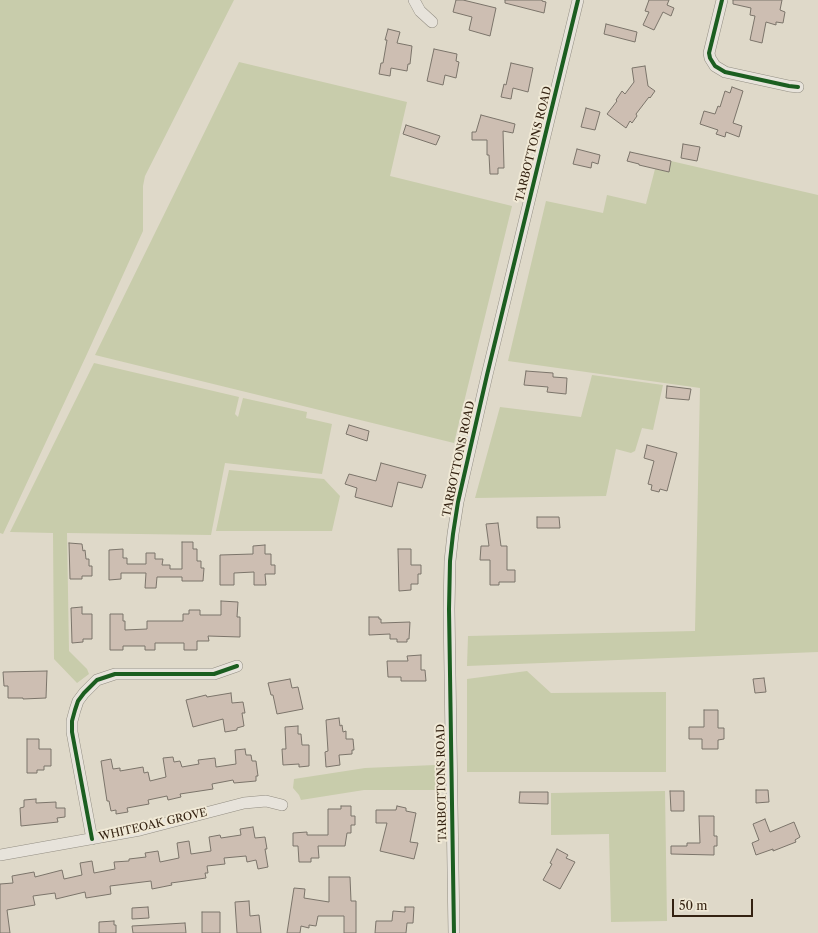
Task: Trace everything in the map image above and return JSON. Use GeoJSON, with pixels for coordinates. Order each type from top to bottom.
{"type":"FeatureCollection","features":[{"type":"Feature","properties":{"kind":"street"},"geometry":{"type":"LineString","coordinates":[[414,0],[420,12],[432,22]]}},
{"type":"Feature","properties":{"kind":"street","name":"TARBOTTONS ROAD"},"geometry":{"type":"LineString","coordinates":[[454,933],[449,609],[450,561],[453,534],[461,489],[487,375],[578,0]]}},
{"type":"Feature","properties":{"kind":"street"},"geometry":{"type":"LineString","coordinates":[[722,0],[709,53],[715,66],[725,72],[798,87]]}},
{"type":"Feature","properties":{"kind":"street"},"geometry":{"type":"LineString","coordinates":[[92,839],[72,732],[72,720],[75,710],[78,701],[84,693],[97,680],[115,674],[214,674],[237,666]]}},
{"type":"Feature","properties":{"kind":"street","name":"WHITEOAK GROVE"},"geometry":{"type":"LineString","coordinates":[[0,855],[153,827],[244,803],[266,801],[282,805]]}},
{"type":"Feature","properties":{"kind":"green space"},"geometry":{"type":"Polygon","coordinates":[[[0,0],[234,0],[145,176],[143,186],[143,231],[3,534],[0,533],[0,0]]]}},
{"type":"Feature","properties":{"kind":"green space"},"geometry":{"type":"Polygon","coordinates":[[[239,62],[407,102],[390,176],[512,206],[454,443],[95,355],[239,62]]]}},
{"type":"Feature","properties":{"kind":"green space"},"geometry":{"type":"Polygon","coordinates":[[[671,161],[818,195],[818,652],[467,666],[468,636],[695,631],[700,388],[508,361],[546,201],[603,213],[607,195],[646,204],[655,169],[668,172],[671,161]]]}},
{"type":"Feature","properties":{"kind":"green space"},"geometry":{"type":"Polygon","coordinates":[[[94,363],[239,397],[235,414],[238,417],[243,398],[307,412],[306,418],[332,424],[322,474],[225,463],[211,535],[67,533],[69,651],[87,669],[89,674],[77,683],[54,659],[53,533],[10,532],[94,363]]]}},
{"type":"Feature","properties":{"kind":"green space"},"geometry":{"type":"Polygon","coordinates":[[[592,375],[663,385],[653,430],[642,428],[635,451],[631,453],[616,449],[606,496],[475,498],[500,407],[581,417],[592,375]]]}},
{"type":"Feature","properties":{"kind":"green space"},"geometry":{"type":"Polygon","coordinates":[[[229,470],[324,479],[340,496],[332,531],[216,531],[229,470]]]}},
{"type":"Feature","properties":{"kind":"green space"},"geometry":{"type":"Polygon","coordinates":[[[527,671],[551,693],[666,692],[666,772],[467,772],[467,679],[527,671]]]}},
{"type":"Feature","properties":{"kind":"green space"},"geometry":{"type":"Polygon","coordinates":[[[435,765],[437,790],[364,790],[301,800],[293,788],[294,779],[365,768],[435,765]]]}},
{"type":"Feature","properties":{"kind":"green space"},"geometry":{"type":"Polygon","coordinates":[[[665,791],[667,921],[611,922],[609,834],[551,835],[551,793],[665,791]]]}},
{"type":"Feature","properties":{"kind":"building"},"geometry":{"type":"Polygon","coordinates":[[[456,0],[463,0],[496,8],[490,36],[469,30],[472,17],[453,12],[456,0]]]}},
{"type":"Feature","properties":{"kind":"building"},"geometry":{"type":"Polygon","coordinates":[[[505,0],[542,0],[546,2],[544,13],[505,3],[505,0]]]}},
{"type":"Feature","properties":{"kind":"building"},"geometry":{"type":"Polygon","coordinates":[[[649,0],[669,0],[667,5],[674,8],[671,16],[663,12],[654,30],[643,25],[649,12],[645,11],[649,0]]]}},
{"type":"Feature","properties":{"kind":"building"},"geometry":{"type":"Polygon","coordinates":[[[733,0],[782,0],[780,10],[785,12],[783,23],[776,22],[776,25],[766,22],[762,43],[750,40],[755,16],[750,15],[751,8],[733,4],[733,0]]]}},
{"type":"Feature","properties":{"kind":"building"},"geometry":{"type":"Polygon","coordinates":[[[606,24],[637,32],[635,42],[604,34],[606,24]]]}},
{"type":"Feature","properties":{"kind":"building"},"geometry":{"type":"Polygon","coordinates":[[[388,29],[400,32],[397,43],[412,46],[410,64],[408,64],[407,71],[391,68],[390,76],[379,74],[381,63],[383,63],[387,40],[385,40],[388,29]]]}},
{"type":"Feature","properties":{"kind":"building"},"geometry":{"type":"Polygon","coordinates":[[[434,49],[457,54],[456,61],[459,62],[456,78],[445,75],[443,85],[427,81],[434,49]]]}},
{"type":"Feature","properties":{"kind":"building"},"geometry":{"type":"Polygon","coordinates":[[[511,63],[533,68],[528,92],[513,88],[511,99],[501,97],[504,84],[506,85],[511,63]]]}},
{"type":"Feature","properties":{"kind":"building"},"geometry":{"type":"Polygon","coordinates":[[[645,66],[648,86],[655,91],[636,114],[637,116],[632,123],[630,121],[626,128],[607,114],[617,101],[616,100],[622,91],[625,94],[634,82],[632,68],[645,66]]]}},
{"type":"Feature","properties":{"kind":"building"},"geometry":{"type":"Polygon","coordinates":[[[732,87],[743,91],[733,123],[742,126],[739,137],[726,132],[725,137],[716,134],[718,130],[700,124],[704,111],[715,114],[718,106],[720,107],[725,91],[730,93],[732,87]]]}},
{"type":"Feature","properties":{"kind":"building"},"geometry":{"type":"Polygon","coordinates":[[[586,108],[600,112],[595,130],[581,127],[586,108]]]}},
{"type":"Feature","properties":{"kind":"building"},"geometry":{"type":"Polygon","coordinates":[[[481,115],[515,124],[513,133],[503,131],[504,168],[498,168],[498,174],[490,174],[489,155],[487,155],[487,140],[472,140],[472,132],[476,132],[481,115]]]}},
{"type":"Feature","properties":{"kind":"building"},"geometry":{"type":"Polygon","coordinates":[[[406,125],[440,136],[436,145],[403,134],[406,125]]]}},
{"type":"Feature","properties":{"kind":"building"},"geometry":{"type":"Polygon","coordinates":[[[683,144],[700,147],[697,161],[681,158],[683,144]]]}},
{"type":"Feature","properties":{"kind":"building"},"geometry":{"type":"Polygon","coordinates":[[[577,149],[600,155],[598,164],[592,162],[591,168],[573,164],[577,149]]]}},
{"type":"Feature","properties":{"kind":"building"},"geometry":{"type":"Polygon","coordinates":[[[630,152],[671,161],[669,172],[627,161],[630,152]]]}},
{"type":"Feature","properties":{"kind":"building"},"geometry":{"type":"Polygon","coordinates":[[[526,371],[553,373],[553,377],[567,378],[566,394],[547,392],[548,387],[524,385],[526,371]]]}},
{"type":"Feature","properties":{"kind":"building"},"geometry":{"type":"Polygon","coordinates":[[[667,386],[691,389],[689,400],[666,398],[667,386]]]}},
{"type":"Feature","properties":{"kind":"building"},"geometry":{"type":"Polygon","coordinates":[[[349,425],[369,431],[367,441],[346,434],[349,425]]]}},
{"type":"Feature","properties":{"kind":"building"},"geometry":{"type":"Polygon","coordinates":[[[647,445],[677,453],[667,491],[660,489],[659,492],[651,490],[652,485],[648,484],[654,461],[644,458],[647,445]]]}},
{"type":"Feature","properties":{"kind":"building"},"geometry":{"type":"Polygon","coordinates":[[[381,463],[426,475],[422,488],[398,482],[392,507],[355,497],[357,488],[345,484],[349,474],[376,481],[381,463]]]}},
{"type":"Feature","properties":{"kind":"building"},"geometry":{"type":"Polygon","coordinates":[[[537,517],[559,517],[560,528],[537,528],[537,517]]]}},
{"type":"Feature","properties":{"kind":"building"},"geometry":{"type":"Polygon","coordinates":[[[498,523],[501,546],[507,546],[507,570],[515,570],[515,582],[499,582],[499,585],[490,585],[490,560],[480,560],[481,546],[489,546],[486,524],[498,523]]]}},
{"type":"Feature","properties":{"kind":"building"},"geometry":{"type":"Polygon","coordinates":[[[182,542],[193,542],[193,549],[197,549],[197,561],[201,561],[201,568],[204,568],[203,581],[182,581],[182,577],[157,577],[156,588],[145,588],[146,573],[121,573],[121,579],[109,580],[109,550],[123,549],[123,558],[127,558],[127,564],[146,564],[146,553],[155,553],[155,559],[163,559],[162,565],[170,565],[170,569],[182,569],[182,542]]]}},
{"type":"Feature","properties":{"kind":"building"},"geometry":{"type":"Polygon","coordinates":[[[69,543],[82,544],[83,551],[85,550],[86,559],[89,559],[89,566],[92,566],[92,576],[82,576],[82,579],[70,579],[69,543]]]}},
{"type":"Feature","properties":{"kind":"building"},"geometry":{"type":"Polygon","coordinates":[[[265,545],[265,554],[271,554],[271,565],[275,565],[275,574],[265,574],[266,585],[254,585],[254,572],[234,573],[234,585],[220,585],[220,555],[253,554],[253,546],[265,545]]]}},
{"type":"Feature","properties":{"kind":"building"},"geometry":{"type":"Polygon","coordinates":[[[398,549],[411,549],[411,565],[421,565],[421,574],[418,574],[418,584],[411,584],[411,590],[399,591],[398,549]]]}},
{"type":"Feature","properties":{"kind":"building"},"geometry":{"type":"Polygon","coordinates":[[[221,601],[238,602],[237,617],[240,617],[240,637],[208,636],[209,641],[197,641],[197,650],[184,650],[184,643],[155,643],[155,650],[145,650],[145,646],[123,646],[123,650],[110,650],[110,614],[123,614],[125,630],[147,629],[147,621],[183,621],[183,614],[189,614],[189,610],[200,610],[200,615],[221,615],[221,601]]]}},
{"type":"Feature","properties":{"kind":"building"},"geometry":{"type":"Polygon","coordinates":[[[82,607],[82,614],[92,614],[92,639],[83,639],[83,642],[72,643],[71,608],[82,607]]]}},
{"type":"Feature","properties":{"kind":"building"},"geometry":{"type":"Polygon","coordinates":[[[369,617],[379,617],[379,619],[381,619],[381,623],[410,622],[409,639],[407,639],[407,642],[397,642],[397,639],[390,639],[390,634],[369,635],[369,617]]]}},
{"type":"Feature","properties":{"kind":"building"},"geometry":{"type":"Polygon","coordinates":[[[421,655],[421,670],[425,670],[426,681],[401,681],[401,677],[388,677],[387,661],[408,661],[407,656],[421,655]]]}},
{"type":"Feature","properties":{"kind":"building"},"geometry":{"type":"Polygon","coordinates":[[[47,671],[46,698],[8,698],[8,686],[4,686],[3,672],[47,671]]]}},
{"type":"Feature","properties":{"kind":"building"},"geometry":{"type":"Polygon","coordinates":[[[764,678],[766,692],[755,693],[753,679],[764,678]]]}},
{"type":"Feature","properties":{"kind":"building"},"geometry":{"type":"Polygon","coordinates":[[[290,679],[292,688],[298,687],[303,709],[277,714],[273,695],[271,695],[268,683],[290,679]]]}},
{"type":"Feature","properties":{"kind":"building"},"geometry":{"type":"Polygon","coordinates":[[[231,693],[232,703],[243,702],[245,713],[242,713],[244,726],[237,728],[237,730],[225,732],[223,719],[193,727],[186,700],[206,695],[207,697],[231,693]]]}},
{"type":"Feature","properties":{"kind":"building"},"geometry":{"type":"Polygon","coordinates":[[[704,710],[718,710],[718,728],[724,728],[724,739],[718,740],[718,749],[702,749],[702,739],[689,739],[689,727],[704,727],[704,710]]]}},
{"type":"Feature","properties":{"kind":"building"},"geometry":{"type":"Polygon","coordinates":[[[339,718],[340,726],[342,725],[343,732],[346,731],[346,739],[353,739],[354,750],[352,750],[352,754],[339,755],[340,765],[326,767],[325,752],[328,751],[326,720],[339,718]]]}},
{"type":"Feature","properties":{"kind":"building"},"geometry":{"type":"Polygon","coordinates":[[[298,726],[298,734],[301,734],[302,745],[309,745],[309,766],[299,767],[299,764],[283,765],[282,749],[286,749],[285,727],[298,726]]]}},
{"type":"Feature","properties":{"kind":"building"},"geometry":{"type":"Polygon","coordinates":[[[27,739],[39,739],[39,749],[51,749],[51,766],[44,766],[44,770],[37,770],[37,773],[27,773],[27,739]]]}},
{"type":"Feature","properties":{"kind":"building"},"geometry":{"type":"Polygon","coordinates":[[[245,749],[246,755],[251,755],[252,761],[256,761],[258,776],[256,776],[256,781],[234,783],[233,780],[212,784],[213,789],[180,794],[181,797],[168,800],[167,796],[148,800],[149,804],[127,808],[128,812],[116,814],[116,810],[111,811],[109,801],[107,801],[101,761],[111,759],[113,769],[120,768],[120,771],[143,767],[144,773],[148,772],[150,781],[166,777],[163,758],[173,757],[174,762],[180,761],[182,767],[199,764],[198,760],[215,758],[216,767],[236,764],[235,750],[245,749]]]}},
{"type":"Feature","properties":{"kind":"building"},"geometry":{"type":"Polygon","coordinates":[[[756,790],[768,790],[769,802],[756,803],[756,790]]]}},
{"type":"Feature","properties":{"kind":"building"},"geometry":{"type":"Polygon","coordinates":[[[670,791],[684,791],[684,811],[671,811],[670,791]]]}},
{"type":"Feature","properties":{"kind":"building"},"geometry":{"type":"Polygon","coordinates":[[[520,792],[548,792],[548,804],[519,803],[520,792]]]}},
{"type":"Feature","properties":{"kind":"building"},"geometry":{"type":"Polygon","coordinates":[[[36,799],[36,803],[56,802],[56,808],[65,808],[65,817],[57,818],[58,822],[21,826],[20,808],[24,807],[24,800],[36,799]]]}},
{"type":"Feature","properties":{"kind":"building"},"geometry":{"type":"Polygon","coordinates":[[[341,806],[351,806],[351,816],[355,816],[355,825],[351,825],[351,833],[347,833],[345,846],[318,846],[319,858],[311,858],[311,862],[299,862],[298,846],[293,846],[293,833],[307,832],[307,835],[328,835],[328,809],[341,809],[341,806]]]}},
{"type":"Feature","properties":{"kind":"building"},"geometry":{"type":"Polygon","coordinates":[[[397,806],[406,808],[406,811],[416,813],[410,842],[418,843],[414,859],[380,851],[387,823],[376,823],[376,810],[396,810],[397,806]]]}},
{"type":"Feature","properties":{"kind":"building"},"geometry":{"type":"Polygon","coordinates":[[[699,816],[714,816],[714,836],[717,836],[717,846],[714,846],[714,855],[671,854],[671,846],[687,846],[687,843],[700,843],[699,816]]]}},
{"type":"Feature","properties":{"kind":"building"},"geometry":{"type":"Polygon","coordinates":[[[765,819],[770,832],[794,822],[800,837],[795,840],[796,842],[773,851],[773,849],[756,855],[752,843],[759,840],[753,824],[765,819]]]}},
{"type":"Feature","properties":{"kind":"building"},"geometry":{"type":"Polygon","coordinates":[[[253,827],[255,838],[265,837],[268,867],[258,869],[256,860],[247,862],[246,856],[224,858],[225,864],[207,866],[208,873],[205,873],[206,878],[171,883],[172,885],[152,889],[151,881],[110,886],[111,894],[86,898],[85,892],[56,899],[55,893],[33,896],[35,905],[7,910],[10,933],[0,933],[0,884],[13,883],[12,876],[34,872],[35,877],[62,870],[64,879],[82,875],[80,863],[92,861],[94,873],[115,869],[114,862],[129,861],[129,859],[146,857],[145,853],[158,851],[160,862],[179,858],[177,843],[189,841],[191,854],[211,851],[209,837],[220,835],[221,838],[241,835],[240,829],[253,827]]]}},
{"type":"Feature","properties":{"kind":"building"},"geometry":{"type":"Polygon","coordinates":[[[557,849],[568,855],[566,858],[575,862],[560,889],[543,880],[552,864],[550,863],[557,849]]]}},
{"type":"Feature","properties":{"kind":"building"},"geometry":{"type":"Polygon","coordinates":[[[329,877],[350,877],[351,901],[356,901],[356,933],[344,933],[344,916],[318,916],[316,926],[309,925],[309,928],[301,926],[300,933],[287,933],[294,888],[305,889],[304,898],[329,902],[329,877]]]}},
{"type":"Feature","properties":{"kind":"building"},"geometry":{"type":"Polygon","coordinates":[[[249,901],[250,916],[259,915],[261,933],[237,933],[235,902],[249,901]]]}},
{"type":"Feature","properties":{"kind":"building"},"geometry":{"type":"Polygon","coordinates":[[[148,907],[149,918],[132,919],[132,908],[148,907]]]}},
{"type":"Feature","properties":{"kind":"building"},"geometry":{"type":"Polygon","coordinates":[[[405,907],[414,907],[413,923],[407,923],[406,933],[375,933],[376,921],[392,921],[393,911],[405,912],[405,907]]]}},
{"type":"Feature","properties":{"kind":"building"},"geometry":{"type":"Polygon","coordinates":[[[202,912],[220,912],[220,933],[202,933],[202,912]]]}},
{"type":"Feature","properties":{"kind":"building"},"geometry":{"type":"Polygon","coordinates":[[[114,921],[114,925],[116,925],[116,933],[99,933],[99,922],[114,921]]]}},
{"type":"Feature","properties":{"kind":"building"},"geometry":{"type":"Polygon","coordinates":[[[185,923],[186,933],[133,933],[132,926],[185,923]]]}},
{"type":"Feature","properties":{"kind":"cycle path"},"geometry":{"type":"LineString","coordinates":[[454,933],[449,609],[450,561],[453,534],[458,502],[487,375],[578,0]]}},
{"type":"Feature","properties":{"kind":"cycle path"},"geometry":{"type":"LineString","coordinates":[[722,0],[709,53],[715,66],[725,72],[798,87]]}},
{"type":"Feature","properties":{"kind":"cycle path"},"geometry":{"type":"LineString","coordinates":[[92,839],[72,732],[72,721],[75,710],[78,701],[84,693],[97,680],[115,674],[214,674],[237,666]]}}]}
